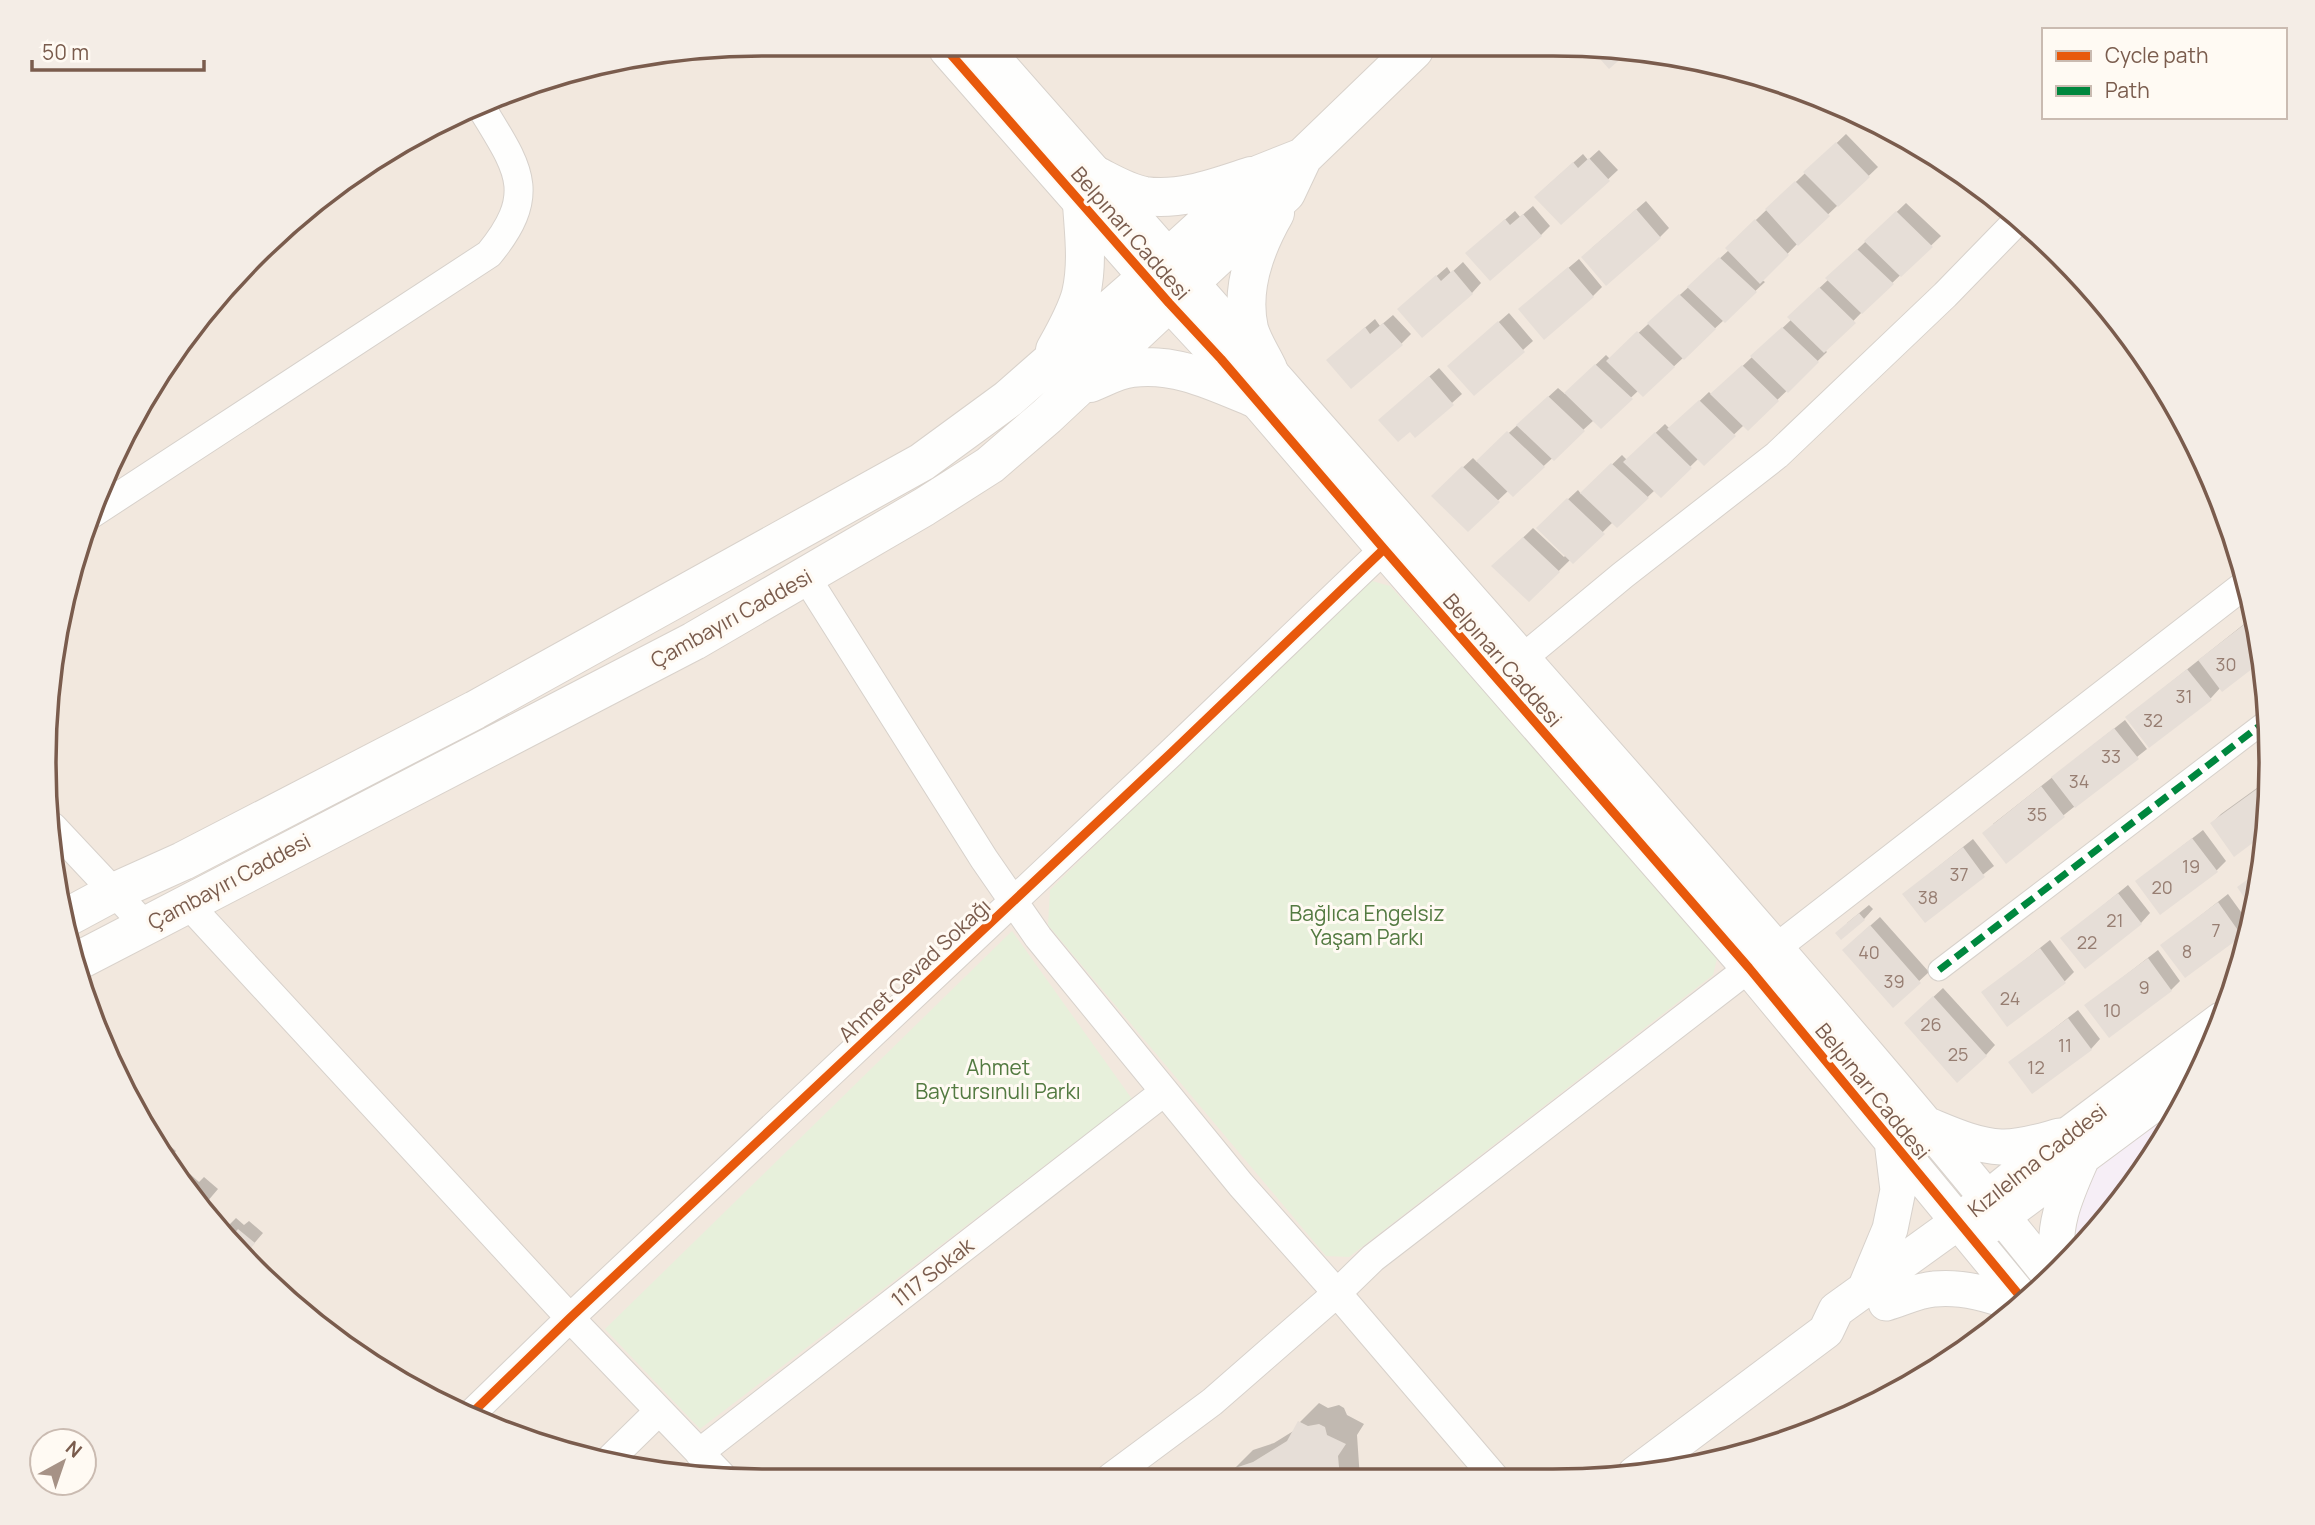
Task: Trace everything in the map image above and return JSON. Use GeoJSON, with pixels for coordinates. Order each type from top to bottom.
{"type":"FeatureCollection","features":[{"type":"Feature","properties":{"kind":"main road","name":"Çambayırı Caddesi"},"geometry":{"type":"LineString","coordinates":[[84,958],[694,641],[806,577],[990,465],[1078,387],[1168,280],[1303,157],[1408,56]]}},
{"type":"Feature","properties":{"kind":"main road"},"geometry":{"type":"LineString","coordinates":[[1048,364],[1069,325],[1081,293],[1089,189],[1122,190],[1145,196],[1171,196],[1273,183],[1265,231],[1251,269],[1245,299],[1261,384],[1213,381],[1174,368],[1130,368],[1078,387]]}},
{"type":"Feature","properties":{"kind":"main road","name":"Çambayırı Caddesi"},"geometry":{"type":"LineString","coordinates":[[73,914],[183,861],[475,710],[887,483],[971,427],[1048,364],[1168,280]]}},
{"type":"Feature","properties":{"kind":"street","name":"Belpınarı Caddesi"},"geometry":{"type":"LineString","coordinates":[[953,56],[1089,189]]}},
{"type":"Feature","properties":{"kind":"street","name":"Belpınarı Caddesi"},"geometry":{"type":"LineString","coordinates":[[990,56],[1089,189],[1168,280],[1261,384],[1523,658],[1762,958],[1892,1141],[2018,1294]]}},
{"type":"Feature","properties":{"kind":"street"},"geometry":{"type":"LineString","coordinates":[[105,505],[489,254],[506,233],[516,214],[519,185],[512,158],[485,113]]}},
{"type":"Feature","properties":{"kind":"street"},"geometry":{"type":"LineString","coordinates":[[1523,658],[1623,575],[1777,455],[1945,295],[2012,226]]}},
{"type":"Feature","properties":{"kind":"street","name":"Belpınarı Caddesi"},"geometry":{"type":"LineString","coordinates":[[1261,384],[1384,550],[1762,958],[1927,1124],[2045,1269]]}},
{"type":"Feature","properties":{"kind":"street","name":"Ahmet Cevad Sokağı"},"geometry":{"type":"LineString","coordinates":[[477,1408],[1384,550]]}},
{"type":"Feature","properties":{"kind":"street"},"geometry":{"type":"LineString","coordinates":[[806,577],[1013,902],[1046,947],[1241,1185],[1487,1469]]}},
{"type":"Feature","properties":{"kind":"street"},"geometry":{"type":"LineString","coordinates":[[1122,1469],[1212,1402],[1373,1258],[2237,590]]}},
{"type":"Feature","properties":{"kind":"street"},"geometry":{"type":"LineString","coordinates":[[1939,970],[2258,728]]}},
{"type":"Feature","properties":{"kind":"street"},"geometry":{"type":"LineString","coordinates":[[60,835],[145,925]]}},
{"type":"Feature","properties":{"kind":"street"},"geometry":{"type":"LineString","coordinates":[[187,903],[570,1318],[713,1467]]}},
{"type":"Feature","properties":{"kind":"street","name":"Kızılelma Caddesi"},"geometry":{"type":"LineString","coordinates":[[1652,1462],[1826,1331],[1836,1310],[1876,1296],[1996,1207],[2076,1145],[2204,1034]]}},
{"type":"Feature","properties":{"kind":"street","name":"Kızılelma Caddesi"},"geometry":{"type":"LineString","coordinates":[[2076,1145],[2183,1080]]}},
{"type":"Feature","properties":{"kind":"street","name":"1117 Sokak"},"geometry":{"type":"LineString","coordinates":[[699,1453],[1164,1092]]}},
{"type":"Feature","properties":{"kind":"street"},"geometry":{"type":"LineString","coordinates":[[1927,1124],[1956,1137],[2000,1147],[2032,1144],[2076,1145],[2057,1224],[2058,1255]]}},
{"type":"Feature","properties":{"kind":"street"},"geometry":{"type":"LineString","coordinates":[[1892,1141],[1898,1190],[1876,1296],[1932,1289],[1979,1292],[2009,1301]]}},
{"type":"Feature","properties":{"kind":"street"},"geometry":{"type":"LineString","coordinates":[[616,1453],[659,1411]]}},
{"type":"Feature","properties":{"kind":"shaded area"},"geometry":{"type":"Polygon","coordinates":[[[762,56],[1552,56],[1645,62],[1735,80],[1780,93],[1823,110],[1906,151],[1983,202],[2018,231],[2084,297],[2113,332],[2164,409],[2186,450],[2222,535],[2235,580],[2253,670],[2259,762],[2257,809],[2253,855],[2235,945],[2222,990],[2186,1075],[2140,1155],[2113,1193],[2052,1262],[1983,1323],[1945,1350],[1865,1396],[1780,1432],[1735,1445],[1645,1463],[1599,1467],[762,1469],[670,1463],[580,1445],[535,1432],[492,1415],[409,1374],[332,1323],[263,1262],[202,1193],[151,1116],[129,1075],[93,990],[80,945],[62,855],[56,762],[62,670],[80,580],[93,535],[129,450],[175,370],[231,297],[297,231],[370,175],[450,129],[535,93],[580,80],[670,62],[762,56]]]}},
{"type":"Feature","properties":{"kind":"shaded area"},"geometry":{"type":"Polygon","coordinates":[[[2164,1115],[2113,1193],[2075,1238],[2074,1212],[2093,1174],[2112,1153],[2164,1115]]]}},
{"type":"Feature","properties":{"kind":"green space","name":"Bağlıca Engelsiz Yaşam Parkı"},"geometry":{"type":"Polygon","coordinates":[[[1365,579],[1390,586],[1719,950],[1713,975],[1349,1257],[1326,1256],[1048,925],[1050,890],[1365,579]]]}},
{"type":"Feature","properties":{"kind":"green space","name":"Ahmet Baytursınulı Parkı"},"geometry":{"type":"Polygon","coordinates":[[[1012,931],[1132,1099],[700,1429],[605,1329],[1012,931]]]}},
{"type":"Feature","properties":{"kind":"building"},"geometry":{"type":"Polygon","coordinates":[[[1599,58],[1620,60],[1609,69],[1599,58]]]}},
{"type":"Feature","properties":{"kind":"building"},"geometry":{"type":"Polygon","coordinates":[[[1836,142],[1870,177],[1838,207],[1803,172],[1836,142]]]}},
{"type":"Feature","properties":{"kind":"building"},"geometry":{"type":"Polygon","coordinates":[[[1589,158],[1610,181],[1561,225],[1534,197],[1573,162],[1578,168],[1589,158]]]}},
{"type":"Feature","properties":{"kind":"building"},"geometry":{"type":"Polygon","coordinates":[[[1795,181],[1830,216],[1798,246],[1765,209],[1795,181]]]}},
{"type":"Feature","properties":{"kind":"building"},"geometry":{"type":"Polygon","coordinates":[[[1636,209],[1661,238],[1606,286],[1581,257],[1636,209]]]}},
{"type":"Feature","properties":{"kind":"building"},"geometry":{"type":"Polygon","coordinates":[[[1896,211],[1933,247],[1901,277],[1864,241],[1896,211]]]}},
{"type":"Feature","properties":{"kind":"building"},"geometry":{"type":"Polygon","coordinates":[[[1523,214],[1542,236],[1490,281],[1465,253],[1505,219],[1510,225],[1523,214]]]}},
{"type":"Feature","properties":{"kind":"building"},"geometry":{"type":"Polygon","coordinates":[[[1755,219],[1789,255],[1760,284],[1725,248],[1755,219]]]}},
{"type":"Feature","properties":{"kind":"building"},"geometry":{"type":"Polygon","coordinates":[[[1857,249],[1894,284],[1862,314],[1825,278],[1857,249]]]}},
{"type":"Feature","properties":{"kind":"building"},"geometry":{"type":"Polygon","coordinates":[[[1719,257],[1757,292],[1725,323],[1687,287],[1719,257]]]}},
{"type":"Feature","properties":{"kind":"building"},"geometry":{"type":"Polygon","coordinates":[[[1568,267],[1594,297],[1544,340],[1518,309],[1568,267]]]}},
{"type":"Feature","properties":{"kind":"building"},"geometry":{"type":"Polygon","coordinates":[[[1453,270],[1473,294],[1422,338],[1397,309],[1436,275],[1441,281],[1453,270]]]}},
{"type":"Feature","properties":{"kind":"building"},"geometry":{"type":"Polygon","coordinates":[[[1819,287],[1856,323],[1824,353],[1787,317],[1819,287]]]}},
{"type":"Feature","properties":{"kind":"building"},"geometry":{"type":"Polygon","coordinates":[[[1679,294],[1716,329],[1684,360],[1647,323],[1679,294]]]}},
{"type":"Feature","properties":{"kind":"building"},"geometry":{"type":"Polygon","coordinates":[[[1498,321],[1525,352],[1474,396],[1447,366],[1498,321]]]}},
{"type":"Feature","properties":{"kind":"building"},"geometry":{"type":"Polygon","coordinates":[[[1383,323],[1403,345],[1351,389],[1326,360],[1365,327],[1370,334],[1383,323]]]}},
{"type":"Feature","properties":{"kind":"building"},"geometry":{"type":"Polygon","coordinates":[[[1782,327],[1819,362],[1788,393],[1750,356],[1782,327]]]}},
{"type":"Feature","properties":{"kind":"building"},"geometry":{"type":"Polygon","coordinates":[[[1637,331],[1675,367],[1643,397],[1606,361],[1637,331]]]}},
{"type":"Feature","properties":{"kind":"building"},"geometry":{"type":"Polygon","coordinates":[[[1595,364],[1633,399],[1601,429],[1564,393],[1595,364]]]}},
{"type":"Feature","properties":{"kind":"building"},"geometry":{"type":"Polygon","coordinates":[[[1742,365],[1779,401],[1748,431],[1710,394],[1742,365]]]}},
{"type":"Feature","properties":{"kind":"building"},"geometry":{"type":"Polygon","coordinates":[[[1429,376],[1454,405],[1415,438],[1410,432],[1398,442],[1378,420],[1429,376]]]}},
{"type":"Feature","properties":{"kind":"building"},"geometry":{"type":"Polygon","coordinates":[[[1548,396],[1585,431],[1554,461],[1516,425],[1548,396]]]}},
{"type":"Feature","properties":{"kind":"building"},"geometry":{"type":"Polygon","coordinates":[[[1699,400],[1736,436],[1704,466],[1667,429],[1699,400]]]}},
{"type":"Feature","properties":{"kind":"building"},"geometry":{"type":"Polygon","coordinates":[[[1507,431],[1545,467],[1513,497],[1476,461],[1507,431]]]}},
{"type":"Feature","properties":{"kind":"building"},"geometry":{"type":"Polygon","coordinates":[[[1655,432],[1692,468],[1661,498],[1623,462],[1655,432]]]}},
{"type":"Feature","properties":{"kind":"building"},"geometry":{"type":"Polygon","coordinates":[[[1611,463],[1649,498],[1617,528],[1580,493],[1611,463]]]}},
{"type":"Feature","properties":{"kind":"building"},"geometry":{"type":"Polygon","coordinates":[[[1462,466],[1500,502],[1468,532],[1431,496],[1462,466]]]}},
{"type":"Feature","properties":{"kind":"building"},"geometry":{"type":"Polygon","coordinates":[[[1567,498],[1605,534],[1573,564],[1536,528],[1567,498]]]}},
{"type":"Feature","properties":{"kind":"building"},"geometry":{"type":"Polygon","coordinates":[[[1523,537],[1560,572],[1529,602],[1491,566],[1523,537]]]}},
{"type":"Feature","properties":{"kind":"building"},"geometry":{"type":"Polygon","coordinates":[[[2245,624],[2253,668],[2222,692],[2198,660],[2245,624]]]}},
{"type":"Feature","properties":{"kind":"building"},"geometry":{"type":"Polygon","coordinates":[[[2187,669],[2212,700],[2149,748],[2125,717],[2187,669]]]}},
{"type":"Feature","properties":{"kind":"building"},"geometry":{"type":"Polygon","coordinates":[[[2114,728],[2139,759],[2075,808],[2051,777],[2114,728]]]}},
{"type":"Feature","properties":{"kind":"building"},"geometry":{"type":"Polygon","coordinates":[[[2041,786],[2065,817],[2006,864],[1982,833],[2041,786]]]}},
{"type":"Feature","properties":{"kind":"building"},"geometry":{"type":"Polygon","coordinates":[[[2258,788],[2254,842],[2234,857],[2210,823],[2258,788]]]}},
{"type":"Feature","properties":{"kind":"building"},"geometry":{"type":"Polygon","coordinates":[[[2192,838],[2218,872],[2160,915],[2135,881],[2192,838]]]}},
{"type":"Feature","properties":{"kind":"building"},"geometry":{"type":"Polygon","coordinates":[[[1963,847],[1985,877],[1925,923],[1902,894],[1963,847]]]}},
{"type":"Feature","properties":{"kind":"building"},"geometry":{"type":"Polygon","coordinates":[[[2249,878],[2245,899],[2237,887],[2249,878]]]}},
{"type":"Feature","properties":{"kind":"building"},"geometry":{"type":"Polygon","coordinates":[[[2118,893],[2142,924],[2085,969],[2060,938],[2118,893]]]}},
{"type":"Feature","properties":{"kind":"building"},"geometry":{"type":"Polygon","coordinates":[[[2218,902],[2238,931],[2236,940],[2185,978],[2160,945],[2218,902]]]}},
{"type":"Feature","properties":{"kind":"building"},"geometry":{"type":"Polygon","coordinates":[[[1859,913],[1865,920],[1841,940],[1835,933],[1859,913]]]}},
{"type":"Feature","properties":{"kind":"building"},"geometry":{"type":"Polygon","coordinates":[[[1870,925],[1921,983],[1893,1008],[1842,950],[1870,925]]]}},
{"type":"Feature","properties":{"kind":"building"},"geometry":{"type":"Polygon","coordinates":[[[2040,948],[2066,983],[2007,1027],[1981,992],[2040,948]]]}},
{"type":"Feature","properties":{"kind":"building"},"geometry":{"type":"Polygon","coordinates":[[[2148,958],[2172,991],[2109,1038],[2084,1005],[2148,958]]]}},
{"type":"Feature","properties":{"kind":"building"},"geometry":{"type":"Polygon","coordinates":[[[1933,996],[1987,1056],[1957,1083],[1904,1023],[1933,996]]]}},
{"type":"Feature","properties":{"kind":"building"},"geometry":{"type":"Polygon","coordinates":[[[2068,1018],[2092,1050],[2032,1094],[2008,1062],[2068,1018]]]}},
{"type":"Feature","properties":{"kind":"building"},"geometry":{"type":"Polygon","coordinates":[[[238,1229],[255,1243],[251,1249],[235,1232],[238,1229]]]}},
{"type":"Feature","properties":{"kind":"building"},"geometry":{"type":"Polygon","coordinates":[[[1298,1421],[1308,1426],[1319,1424],[1325,1427],[1327,1435],[1346,1444],[1338,1456],[1339,1469],[1232,1469],[1253,1462],[1287,1441],[1298,1421]]]}},
{"type":"Feature","properties":{"kind":"marked path"},"geometry":{"type":"LineString","coordinates":[[1939,970],[2258,728]]}},
{"type":"Feature","properties":{"kind":"cycle path"},"geometry":{"type":"LineString","coordinates":[[952,56],[1221,359],[1749,968],[2018,1294]]}},
{"type":"Feature","properties":{"kind":"cycle path"},"geometry":{"type":"LineString","coordinates":[[477,1408],[1384,549]]}}]}
